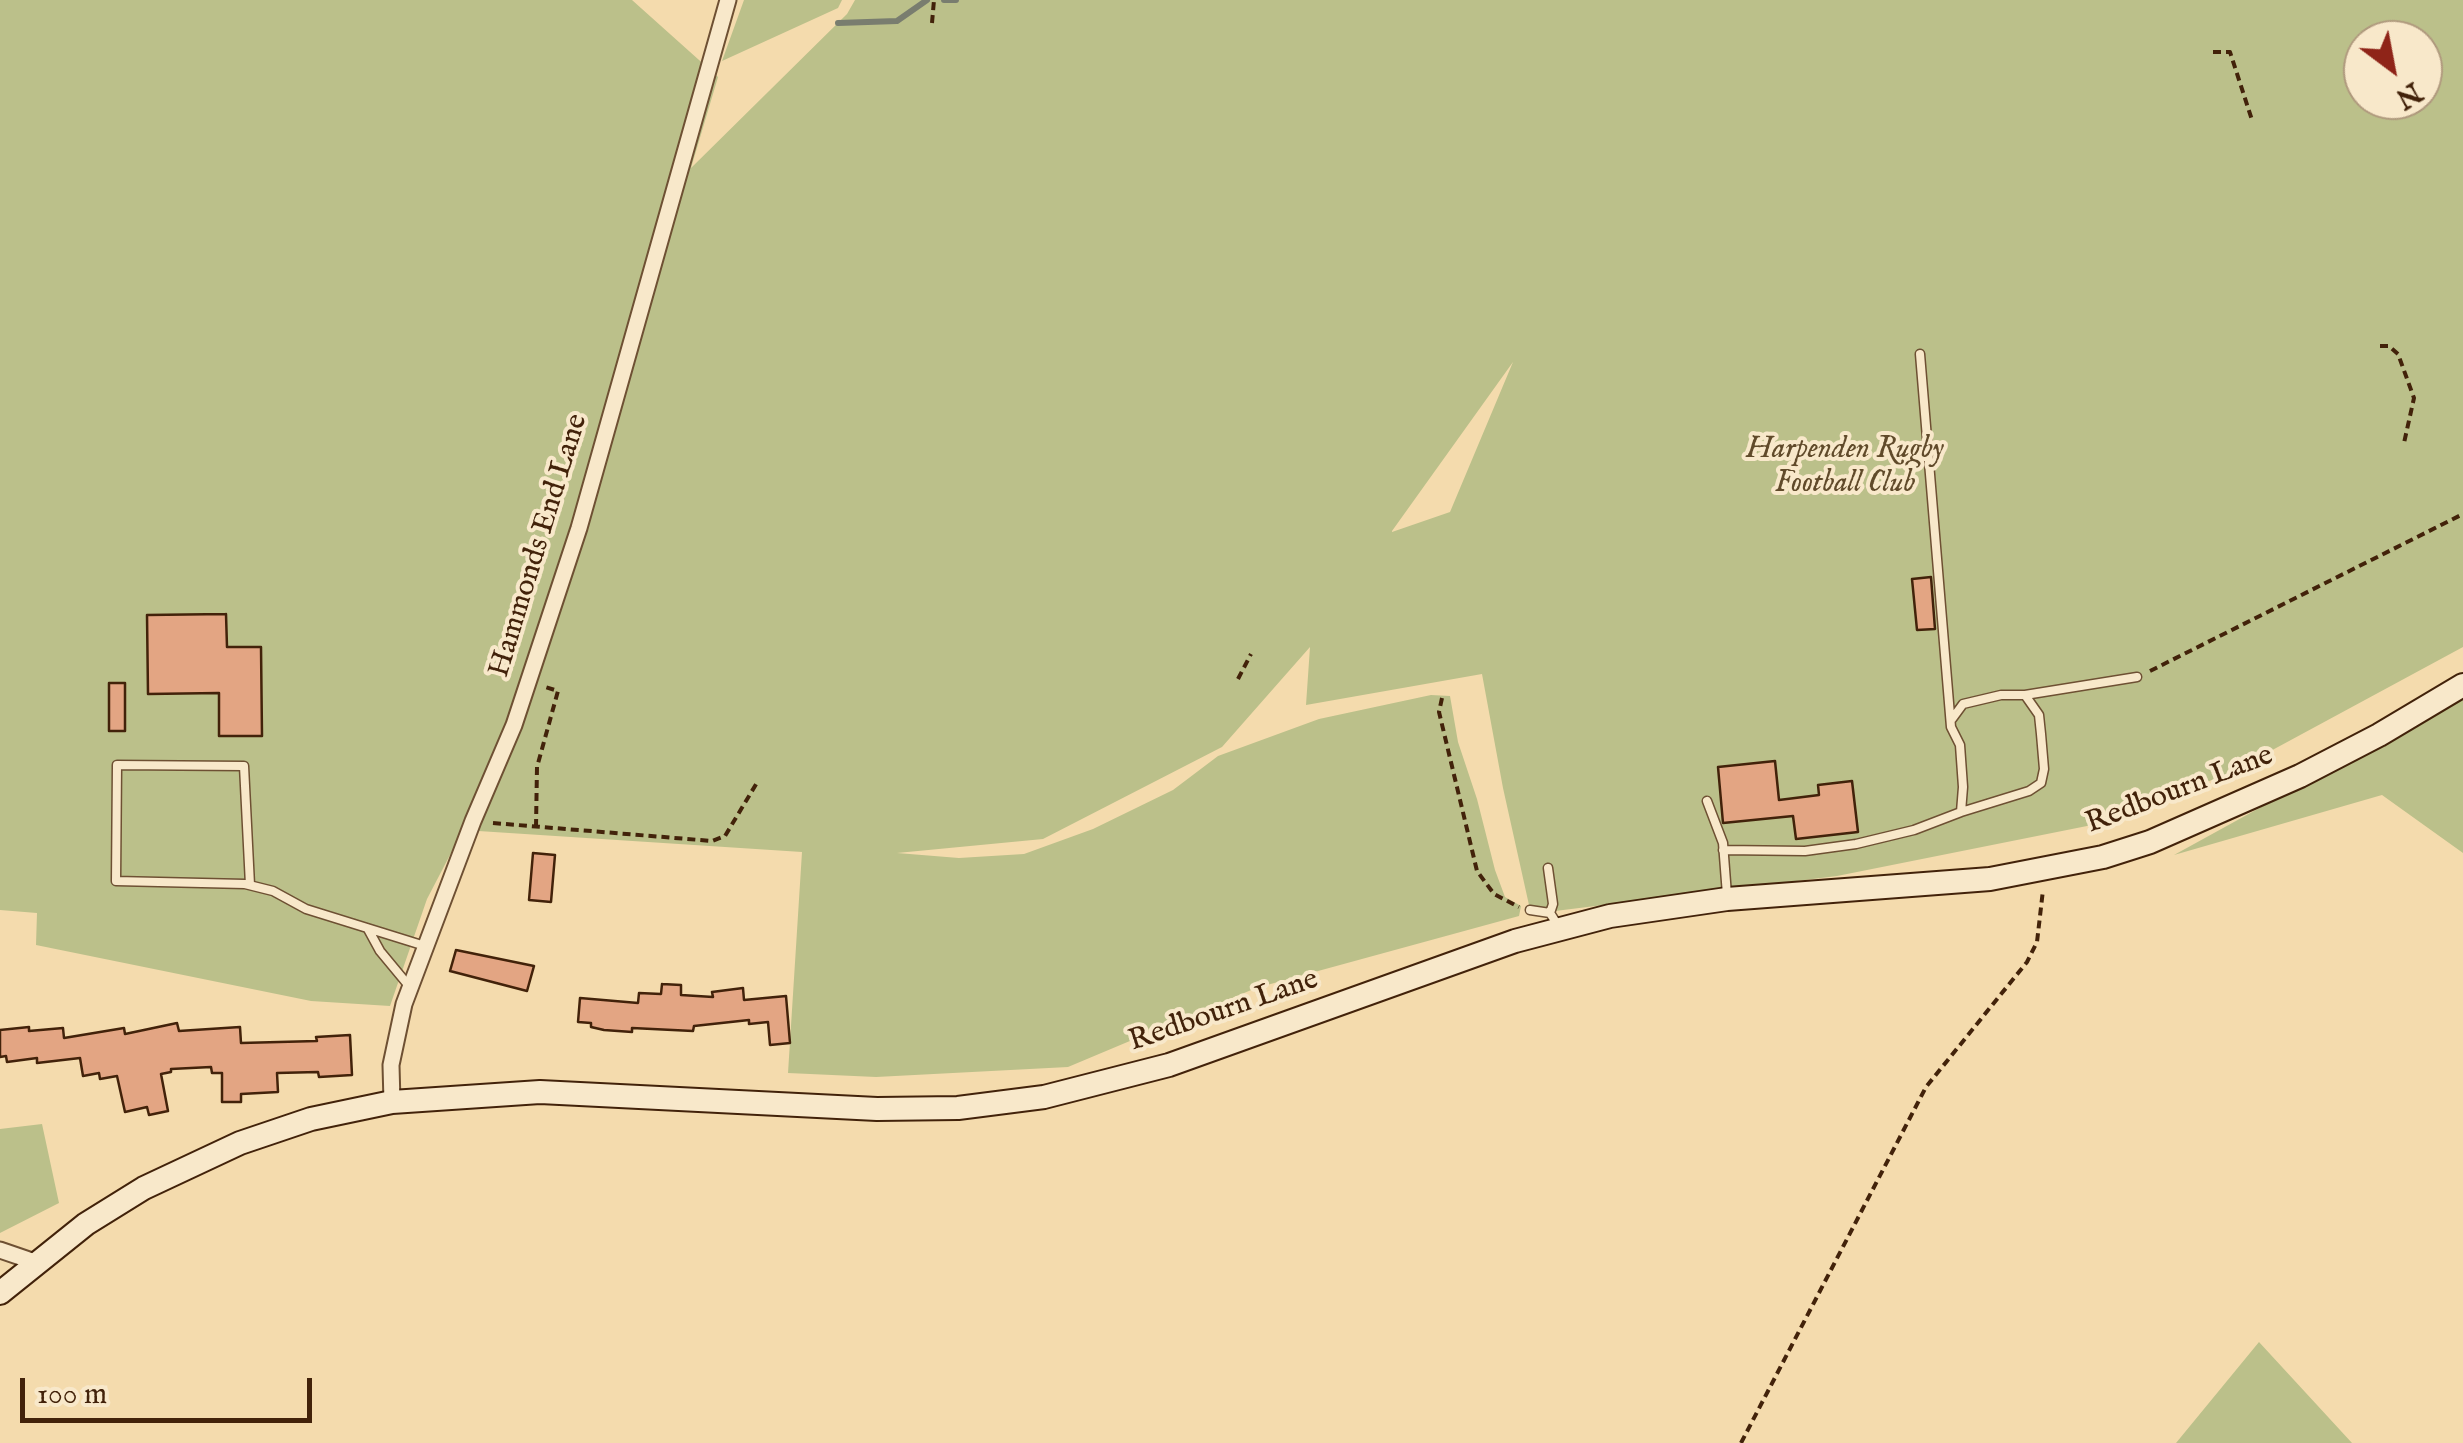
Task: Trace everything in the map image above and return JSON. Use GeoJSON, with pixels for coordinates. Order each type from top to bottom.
{"type":"FeatureCollection","features":[{"type":"Feature","properties":{"kind":"main road","name":"Redbourn Lane"},"geometry":{"type":"LineString","coordinates":[[0,1293],[86,1224],[144,1188],[240,1143],[311,1119],[392,1102],[540,1092],[878,1109],[958,1108],[1044,1097],[1169,1065],[1466,958],[1555,921],[1727,899],[1904,888],[2046,870],[2150,842],[2233,808],[2379,735],[2463,685]]}},
{"type":"Feature","properties":{"kind":"street","name":"Hammonds End Lane"},"geometry":{"type":"LineString","coordinates":[[392,1102],[391,1066],[410,988],[514,725],[578,528],[728,0]]}},
{"type":"Feature","properties":{"kind":"street"},"geometry":{"type":"LineString","coordinates":[[0,1250],[35,1262]]}},
{"type":"Feature","properties":{"kind":"lane"},"geometry":{"type":"LineString","coordinates":[[1920,354],[1950,720],[1960,745],[1964,786],[1962,812]]}},
{"type":"Feature","properties":{"kind":"lane"},"geometry":{"type":"LineString","coordinates":[[1950,720],[1963,704],[2001,694],[2025,695],[2137,677]]}},
{"type":"Feature","properties":{"kind":"lane"},"geometry":{"type":"LineString","coordinates":[[1723,850],[1805,851],[1856,844],[1914,830],[2030,791],[2042,782],[2044,770],[2039,715],[2025,695]]}},
{"type":"Feature","properties":{"kind":"lane"},"geometry":{"type":"LineString","coordinates":[[250,885],[244,766],[117,765],[116,882],[250,885],[274,892],[306,910],[425,946]]}},
{"type":"Feature","properties":{"kind":"lane"},"geometry":{"type":"LineString","coordinates":[[1707,802],[1723,850],[1727,899]]}},
{"type":"Feature","properties":{"kind":"lane"},"geometry":{"type":"LineString","coordinates":[[1548,868],[1555,921]]}},
{"type":"Feature","properties":{"kind":"lane"},"geometry":{"type":"LineString","coordinates":[[1530,910],[1555,921]]}},
{"type":"Feature","properties":{"kind":"lane"},"geometry":{"type":"LineString","coordinates":[[368,929],[410,988]]}},
{"type":"Feature","properties":{"kind":"path"},"geometry":{"type":"LineString","coordinates":[[932,23],[934,2]]}},
{"type":"Feature","properties":{"kind":"path"},"geometry":{"type":"LineString","coordinates":[[2213,52],[2230,52],[2252,120]]}},
{"type":"Feature","properties":{"kind":"path"},"geometry":{"type":"LineString","coordinates":[[2380,346],[2389,346],[2398,354],[2414,398],[2404,443]]}},
{"type":"Feature","properties":{"kind":"path"},"geometry":{"type":"LineString","coordinates":[[2137,677],[2463,514]]}},
{"type":"Feature","properties":{"kind":"path"},"geometry":{"type":"LineString","coordinates":[[1238,679],[1251,654]]}},
{"type":"Feature","properties":{"kind":"path"},"geometry":{"type":"LineString","coordinates":[[536,826],[538,767],[558,691],[541,686]]}},
{"type":"Feature","properties":{"kind":"path"},"geometry":{"type":"LineString","coordinates":[[1442,698],[1439,712],[1477,871],[1494,894],[1512,906],[1530,910]]}},
{"type":"Feature","properties":{"kind":"path"},"geometry":{"type":"LineString","coordinates":[[473,821],[712,841],[725,836],[758,781]]}},
{"type":"Feature","properties":{"kind":"path"},"geometry":{"type":"LineString","coordinates":[[1740,1443],[1926,1087],[2027,962],[2037,942],[2046,870]]}},
{"type":"Feature","properties":{"kind":"green space","name":"Harpenden Rugby Football Club"},"geometry":{"type":"Polygon","coordinates":[[[0,0],[632,0],[718,77],[691,168],[847,14],[855,0],[2463,0],[2463,647],[2228,774],[2092,825],[1837,876],[1531,914],[1482,674],[1306,705],[1310,647],[1222,747],[1043,839],[897,853],[959,858],[1024,854],[1093,829],[1173,790],[1218,756],[1319,719],[1431,695],[1450,696],[1458,742],[1495,870],[1505,897],[1521,906],[1519,916],[1256,988],[1068,1067],[876,1077],[788,1073],[802,852],[463,830],[427,899],[390,1006],[311,1001],[36,945],[37,913],[0,910],[0,0]],[[1513,362],[1392,532],[1450,512],[1513,362]]]}},
{"type":"Feature","properties":{"kind":"green space"},"geometry":{"type":"Polygon","coordinates":[[[744,0],[842,0],[838,8],[722,61],[744,0]]]}},
{"type":"Feature","properties":{"kind":"green space"},"geometry":{"type":"Polygon","coordinates":[[[2463,696],[2463,853],[2382,795],[2174,855],[2463,696]]]}},
{"type":"Feature","properties":{"kind":"green space"},"geometry":{"type":"Polygon","coordinates":[[[42,1124],[59,1203],[0,1233],[0,1129],[42,1124]]]}},
{"type":"Feature","properties":{"kind":"green space"},"geometry":{"type":"Polygon","coordinates":[[[2259,1342],[2352,1443],[2176,1443],[2259,1342]]]}},
{"type":"Feature","properties":{"kind":"building"},"geometry":{"type":"Polygon","coordinates":[[[1931,577],[1935,629],[1917,630],[1912,579],[1931,577]]]}},
{"type":"Feature","properties":{"kind":"building"},"geometry":{"type":"Polygon","coordinates":[[[226,614],[227,647],[261,647],[262,736],[219,736],[219,693],[148,694],[147,615],[226,614]]]}},
{"type":"Feature","properties":{"kind":"building"},"geometry":{"type":"Polygon","coordinates":[[[109,683],[125,683],[125,731],[109,731],[109,683]]]}},
{"type":"Feature","properties":{"kind":"building"},"geometry":{"type":"Polygon","coordinates":[[[1775,761],[1779,800],[1819,795],[1818,785],[1852,781],[1858,832],[1796,839],[1793,816],[1723,823],[1718,767],[1775,761]]]}},
{"type":"Feature","properties":{"kind":"building"},"geometry":{"type":"Polygon","coordinates":[[[533,853],[555,855],[551,902],[529,900],[533,853]]]}},
{"type":"Feature","properties":{"kind":"building"},"geometry":{"type":"Polygon","coordinates":[[[456,950],[534,966],[527,991],[450,971],[456,950]]]}},
{"type":"Feature","properties":{"kind":"building"},"geometry":{"type":"Polygon","coordinates":[[[662,984],[681,985],[681,995],[713,997],[712,992],[743,988],[744,1000],[786,996],[790,1043],[770,1045],[768,1022],[749,1024],[749,1020],[694,1026],[693,1031],[632,1028],[632,1032],[604,1030],[578,1022],[580,998],[638,1003],[639,993],[661,994],[662,984]]]}},
{"type":"Feature","properties":{"kind":"building"},"geometry":{"type":"Polygon","coordinates":[[[177,1023],[179,1031],[240,1027],[241,1043],[317,1041],[316,1037],[350,1035],[352,1075],[277,1073],[278,1092],[241,1094],[241,1102],[222,1102],[222,1073],[212,1073],[211,1067],[171,1069],[161,1074],[168,1111],[149,1115],[147,1107],[125,1112],[117,1076],[83,1076],[80,1058],[37,1063],[37,1058],[7,1062],[6,1056],[0,1057],[0,1030],[63,1028],[64,1038],[124,1028],[125,1034],[177,1023]]]}},
{"type":"Feature","properties":{"kind":"waterway"},"geometry":{"type":"LineString","coordinates":[[838,23],[897,21],[927,0]]}},
{"type":"Feature","properties":{"kind":"waterway"},"geometry":{"type":"LineString","coordinates":[[944,0],[956,0]]}}]}
